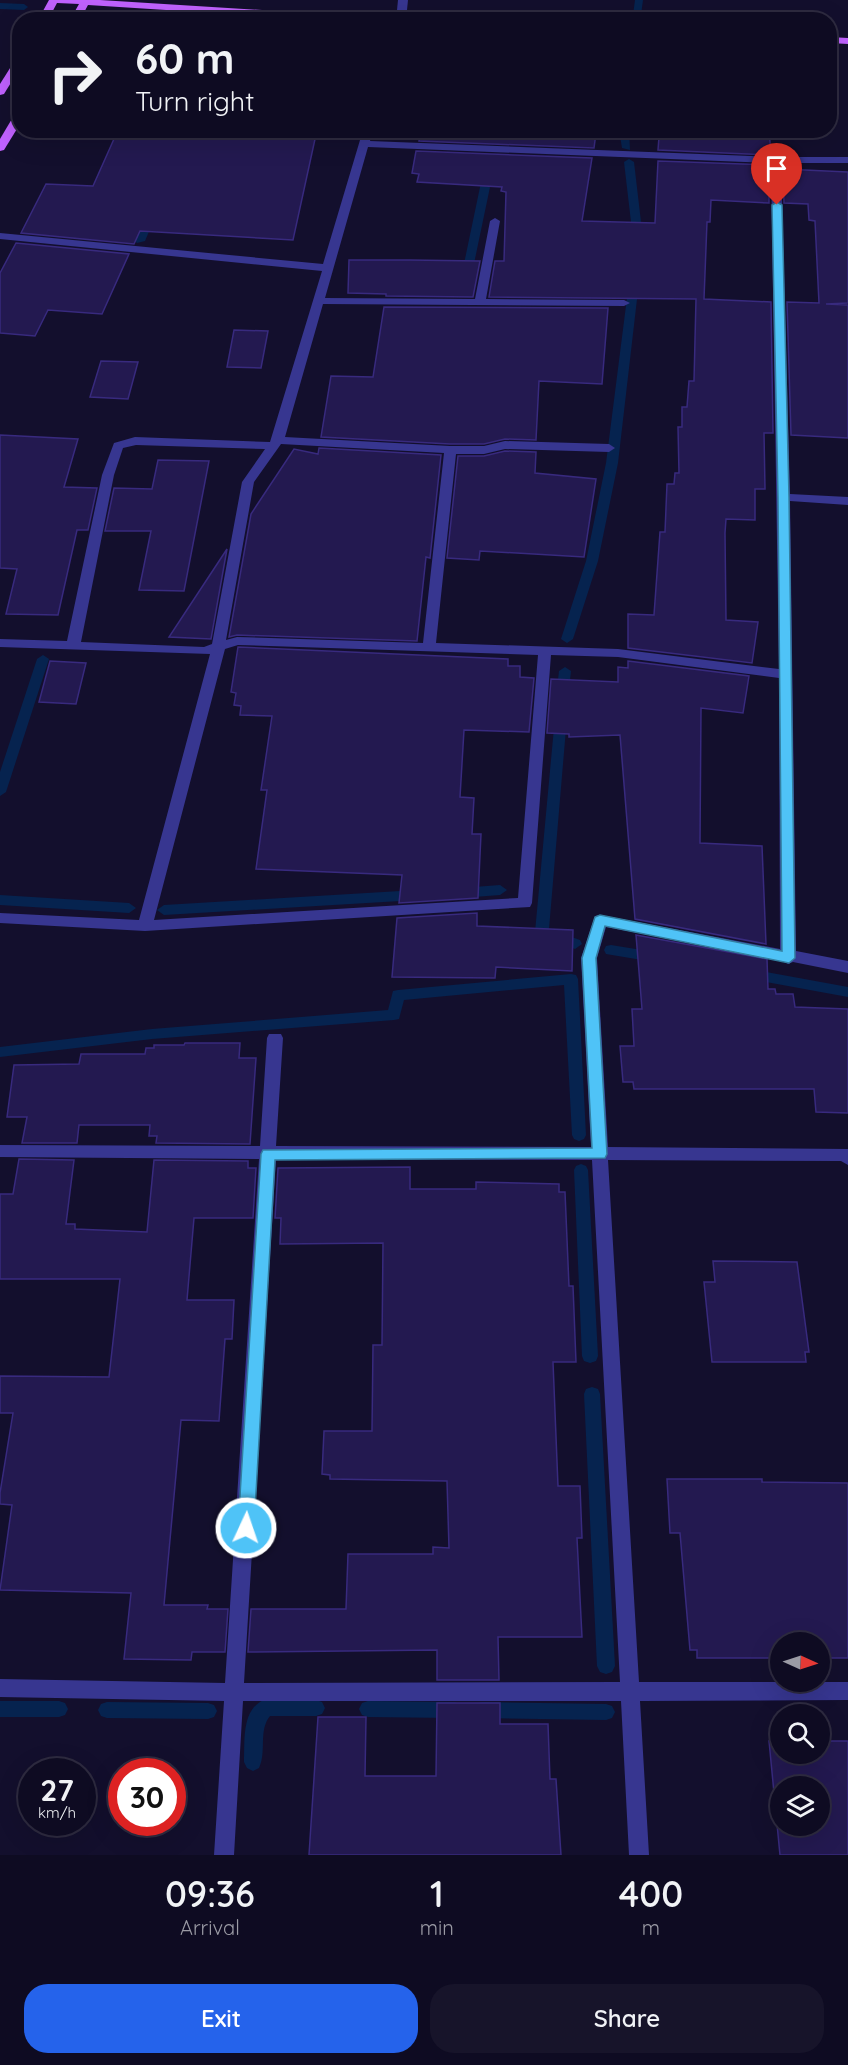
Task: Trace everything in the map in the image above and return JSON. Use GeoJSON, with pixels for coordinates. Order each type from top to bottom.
{"type":"FeatureCollection","features":[{"type":"Feature","properties":{"kind":"main road"},"geometry":{"type":"LineString","coordinates":[[54,0],[253,12]]}},
{"type":"Feature","properties":{"kind":"main road"},"geometry":{"type":"LineString","coordinates":[[0,92],[12,72]]}},
{"type":"Feature","properties":{"kind":"main road"},"geometry":{"type":"LineString","coordinates":[[0,148],[12,128]]}},
{"type":"Feature","properties":{"kind":"street"},"geometry":{"type":"LineString","coordinates":[[145,926],[218,649],[248,482],[276,443],[366,138]]}},
{"type":"Feature","properties":{"kind":"street"},"geometry":{"type":"LineString","coordinates":[[364,144],[776,160],[848,160]]}},
{"type":"Feature","properties":{"kind":"street"},"geometry":{"type":"LineString","coordinates":[[776,160],[784,497],[789,958]]}},
{"type":"Feature","properties":{"kind":"street"},"geometry":{"type":"LineString","coordinates":[[480,302],[495,220]]}},
{"type":"Feature","properties":{"kind":"street"},"geometry":{"type":"LineString","coordinates":[[0,236],[328,268]]}},
{"type":"Feature","properties":{"kind":"street"},"geometry":{"type":"LineString","coordinates":[[318,301],[624,303]]}},
{"type":"Feature","properties":{"kind":"street"},"geometry":{"type":"LineString","coordinates":[[73,646],[108,475],[117,446],[135,441],[276,443],[450,450],[484,450],[505,445],[609,448]]}},
{"type":"Feature","properties":{"kind":"street"},"geometry":{"type":"LineString","coordinates":[[429,646],[450,450]]}},
{"type":"Feature","properties":{"kind":"street"},"geometry":{"type":"LineString","coordinates":[[784,497],[848,501]]}},
{"type":"Feature","properties":{"kind":"street"},"geometry":{"type":"LineString","coordinates":[[0,644],[205,651],[218,649],[237,641],[545,649],[618,653],[785,674]]}},
{"type":"Feature","properties":{"kind":"street"},"geometry":{"type":"LineString","coordinates":[[0,918],[145,926],[525,903],[545,649]]}},
{"type":"Feature","properties":{"kind":"street"},"geometry":{"type":"LineString","coordinates":[[639,1855],[589,958],[600,920],[789,958],[848,967]]}},
{"type":"Feature","properties":{"kind":"street"},"geometry":{"type":"LineString","coordinates":[[224,1855],[236,1692],[275,1038]]}},
{"type":"Feature","properties":{"kind":"street"},"geometry":{"type":"LineString","coordinates":[[0,1151],[845,1155],[848,1158]]}},
{"type":"Feature","properties":{"kind":"street"},"geometry":{"type":"LineString","coordinates":[[0,1688],[236,1692],[848,1691]]}},
{"type":"Feature","properties":{"kind":"building"},"geometry":{"type":"Polygon","coordinates":[[[114,138],[315,138],[293,240],[140,231],[134,244],[21,233],[46,184],[93,186],[114,138]]]}},
{"type":"Feature","properties":{"kind":"building"},"geometry":{"type":"Polygon","coordinates":[[[420,138],[595,138],[594,148],[419,141],[420,138]]]}},
{"type":"Feature","properties":{"kind":"building"},"geometry":{"type":"Polygon","coordinates":[[[659,138],[770,138],[771,155],[658,150],[659,138]]]}},
{"type":"Feature","properties":{"kind":"building"},"geometry":{"type":"Polygon","coordinates":[[[416,151],[592,158],[582,221],[655,223],[658,161],[769,165],[769,203],[711,200],[710,222],[707,222],[704,299],[771,302],[773,433],[764,433],[765,489],[755,489],[755,520],[726,519],[725,533],[726,620],[758,622],[752,663],[628,648],[628,614],[654,615],[660,532],[665,532],[667,484],[674,484],[675,473],[679,473],[678,427],[682,427],[682,407],[687,407],[689,381],[694,381],[696,299],[489,297],[495,261],[504,261],[506,192],[501,191],[502,187],[417,182],[419,174],[412,173],[416,151]]]}},
{"type":"Feature","properties":{"kind":"building"},"geometry":{"type":"Polygon","coordinates":[[[783,169],[848,172],[848,303],[826,304],[848,305],[848,438],[791,435],[787,302],[819,303],[815,221],[809,220],[808,204],[784,203],[783,169]]]}},
{"type":"Feature","properties":{"kind":"building"},"geometry":{"type":"Polygon","coordinates":[[[16,243],[129,254],[102,314],[48,310],[35,336],[0,333],[0,273],[16,243]]]}},
{"type":"Feature","properties":{"kind":"building"},"geometry":{"type":"Polygon","coordinates":[[[349,260],[480,261],[473,297],[348,293],[349,260]]]}},
{"type":"Feature","properties":{"kind":"building"},"geometry":{"type":"Polygon","coordinates":[[[384,307],[608,308],[602,384],[539,381],[536,440],[505,439],[484,444],[450,444],[321,437],[331,376],[373,377],[384,307]]]}},
{"type":"Feature","properties":{"kind":"building"},"geometry":{"type":"Polygon","coordinates":[[[234,330],[268,331],[261,368],[227,367],[234,330]]]}},
{"type":"Feature","properties":{"kind":"building"},"geometry":{"type":"Polygon","coordinates":[[[101,361],[138,362],[128,399],[90,397],[101,361]]]}},
{"type":"Feature","properties":{"kind":"building"},"geometry":{"type":"Polygon","coordinates":[[[0,435],[78,439],[64,487],[97,488],[88,530],[77,530],[58,615],[6,614],[17,569],[0,568],[0,435]]]}},
{"type":"Feature","properties":{"kind":"building"},"geometry":{"type":"Polygon","coordinates":[[[319,448],[441,455],[430,558],[426,557],[417,641],[237,635],[229,637],[251,514],[294,449],[318,454],[319,448]]]}},
{"type":"Feature","properties":{"kind":"building"},"geometry":{"type":"Polygon","coordinates":[[[505,451],[536,452],[535,473],[596,479],[584,557],[480,551],[479,560],[447,558],[458,456],[484,456],[505,451]]]}},
{"type":"Feature","properties":{"kind":"building"},"geometry":{"type":"Polygon","coordinates":[[[158,460],[209,461],[184,591],[139,590],[151,531],[105,531],[114,488],[152,489],[158,460]]]}},
{"type":"Feature","properties":{"kind":"building"},"geometry":{"type":"Polygon","coordinates":[[[227,549],[211,639],[169,637],[227,549]]]}},
{"type":"Feature","properties":{"kind":"building"},"geometry":{"type":"Polygon","coordinates":[[[238,647],[508,659],[508,666],[520,666],[520,677],[534,678],[529,732],[464,730],[460,797],[474,798],[472,834],[481,834],[478,898],[399,903],[402,875],[256,869],[267,790],[261,790],[272,716],[240,715],[241,706],[234,705],[236,693],[231,692],[238,647]]]}},
{"type":"Feature","properties":{"kind":"building"},"geometry":{"type":"Polygon","coordinates":[[[50,661],[86,663],[76,704],[39,702],[50,661]]]}},
{"type":"Feature","properties":{"kind":"building"},"geometry":{"type":"Polygon","coordinates":[[[628,661],[749,676],[743,713],[701,708],[700,843],[762,846],[766,944],[635,919],[620,735],[569,737],[569,734],[547,733],[551,679],[618,682],[618,667],[628,668],[628,661]]]}},
{"type":"Feature","properties":{"kind":"building"},"geometry":{"type":"Polygon","coordinates":[[[477,913],[477,926],[573,930],[572,971],[496,967],[495,978],[392,977],[397,918],[477,913]]]}},
{"type":"Feature","properties":{"kind":"building"},"geometry":{"type":"Polygon","coordinates":[[[636,935],[767,959],[768,989],[775,989],[776,994],[793,994],[795,1007],[848,1009],[848,1113],[816,1112],[814,1089],[634,1089],[633,1082],[623,1082],[620,1046],[634,1046],[632,1009],[642,1009],[636,935]]]}},
{"type":"Feature","properties":{"kind":"building"},"geometry":{"type":"Polygon","coordinates":[[[185,1043],[240,1043],[239,1058],[256,1058],[250,1144],[156,1143],[157,1136],[149,1136],[150,1125],[79,1125],[77,1143],[22,1143],[27,1117],[7,1117],[14,1065],[79,1064],[81,1054],[145,1054],[146,1048],[154,1048],[154,1045],[184,1045],[185,1043]]]}},
{"type":"Feature","properties":{"kind":"building"},"geometry":{"type":"Polygon","coordinates":[[[19,1159],[74,1160],[66,1224],[75,1224],[75,1229],[147,1232],[154,1160],[248,1161],[248,1168],[256,1168],[253,1218],[194,1218],[187,1300],[234,1300],[232,1339],[225,1339],[219,1421],[181,1420],[164,1605],[208,1605],[207,1609],[228,1609],[225,1652],[192,1652],[191,1660],[124,1659],[131,1593],[0,1590],[12,1505],[0,1504],[0,1493],[13,1413],[0,1413],[0,1376],[109,1377],[120,1279],[0,1279],[0,1194],[13,1194],[19,1159]]]}},
{"type":"Feature","properties":{"kind":"building"},"geometry":{"type":"Polygon","coordinates":[[[410,1167],[410,1189],[476,1189],[476,1182],[559,1184],[559,1192],[565,1192],[569,1286],[573,1286],[576,1362],[553,1362],[558,1486],[580,1486],[582,1538],[577,1538],[582,1637],[498,1637],[499,1680],[437,1680],[437,1650],[248,1652],[251,1609],[346,1609],[348,1554],[433,1554],[433,1547],[449,1548],[447,1481],[330,1479],[330,1475],[322,1474],[324,1431],[372,1431],[373,1345],[382,1345],[383,1243],[280,1244],[281,1218],[275,1218],[278,1168],[410,1167]]]}},
{"type":"Feature","properties":{"kind":"building"},"geometry":{"type":"Polygon","coordinates":[[[713,1261],[797,1262],[809,1352],[805,1352],[806,1362],[712,1362],[704,1282],[715,1282],[713,1261]]]}},
{"type":"Feature","properties":{"kind":"building"},"geometry":{"type":"Polygon","coordinates":[[[667,1479],[762,1479],[762,1482],[848,1483],[848,1658],[830,1658],[830,1632],[770,1632],[770,1658],[697,1658],[697,1650],[690,1650],[680,1533],[670,1533],[667,1479]]]}},
{"type":"Feature","properties":{"kind":"building"},"geometry":{"type":"Polygon","coordinates":[[[437,1703],[500,1703],[500,1724],[548,1724],[550,1779],[556,1779],[561,1855],[309,1855],[318,1717],[366,1717],[365,1776],[436,1776],[437,1703]]]}},
{"type":"Feature","properties":{"kind":"building"},"geometry":{"type":"Polygon","coordinates":[[[830,1741],[848,1741],[848,1855],[780,1855],[778,1836],[830,1836],[830,1776],[772,1776],[771,1764],[830,1764],[830,1741]]]}},
{"type":"Feature","properties":{"kind":"waterway"},"geometry":{"type":"LineString","coordinates":[[637,12],[639,0]]}},
{"type":"Feature","properties":{"kind":"waterway"},"geometry":{"type":"LineString","coordinates":[[0,6],[24,7]]}},
{"type":"Feature","properties":{"kind":"waterway"},"geometry":{"type":"LineString","coordinates":[[625,138],[627,148]]}},
{"type":"Feature","properties":{"kind":"waterway"},"geometry":{"type":"LineString","coordinates":[[629,162],[638,239]]}},
{"type":"Feature","properties":{"kind":"waterway"},"geometry":{"type":"LineString","coordinates":[[466,278],[489,168]]}},
{"type":"Feature","properties":{"kind":"waterway"},"geometry":{"type":"LineString","coordinates":[[140,241],[151,215]]}},
{"type":"Feature","properties":{"kind":"waterway"},"geometry":{"type":"LineString","coordinates":[[567,639],[592,561],[612,463],[634,282]]}},
{"type":"Feature","properties":{"kind":"waterway"},"geometry":{"type":"LineString","coordinates":[[0,792],[43,659]]}},
{"type":"Feature","properties":{"kind":"waterway"},"geometry":{"type":"LineString","coordinates":[[562,698],[565,671]]}},
{"type":"Feature","properties":{"kind":"waterway"},"geometry":{"type":"LineString","coordinates":[[561,717],[542,932],[575,944]]}},
{"type":"Feature","properties":{"kind":"waterway"},"geometry":{"type":"LineString","coordinates":[[461,893],[500,890]]}},
{"type":"Feature","properties":{"kind":"waterway"},"geometry":{"type":"LineString","coordinates":[[164,910],[417,895]]}},
{"type":"Feature","properties":{"kind":"waterway"},"geometry":{"type":"LineString","coordinates":[[0,900],[129,908]]}},
{"type":"Feature","properties":{"kind":"waterway"},"geometry":{"type":"LineString","coordinates":[[611,950],[654,957]]}},
{"type":"Feature","properties":{"kind":"waterway"},"geometry":{"type":"LineString","coordinates":[[750,974],[848,992]]}},
{"type":"Feature","properties":{"kind":"waterway"},"geometry":{"type":"LineString","coordinates":[[0,1052],[152,1034],[394,1015],[398,995],[571,979],[579,1135]]}},
{"type":"Feature","properties":{"kind":"waterway"},"geometry":{"type":"LineString","coordinates":[[581,1170],[590,1356]]}},
{"type":"Feature","properties":{"kind":"waterway"},"geometry":{"type":"LineString","coordinates":[[592,1394],[606,1666]]}},
{"type":"Feature","properties":{"kind":"waterway"},"geometry":{"type":"LineString","coordinates":[[253,1762],[255,1721],[266,1707],[316,1708]]}},
{"type":"Feature","properties":{"kind":"waterway"},"geometry":{"type":"LineString","coordinates":[[0,1709],[59,1709]]}},
{"type":"Feature","properties":{"kind":"waterway"},"geometry":{"type":"LineString","coordinates":[[368,1709],[454,1710]]}},
{"type":"Feature","properties":{"kind":"waterway"},"geometry":{"type":"LineString","coordinates":[[107,1710],[208,1711]]}},
{"type":"Feature","properties":{"kind":"waterway"},"geometry":{"type":"LineString","coordinates":[[482,1710],[606,1712]]}},
{"type":"Feature","properties":{"kind":"route"},"geometry":{"type":"LineString","coordinates":[[246,1528],[268,1154],[599,1154],[589,958],[600,920],[789,958],[784,497],[777,205]]}}]}
